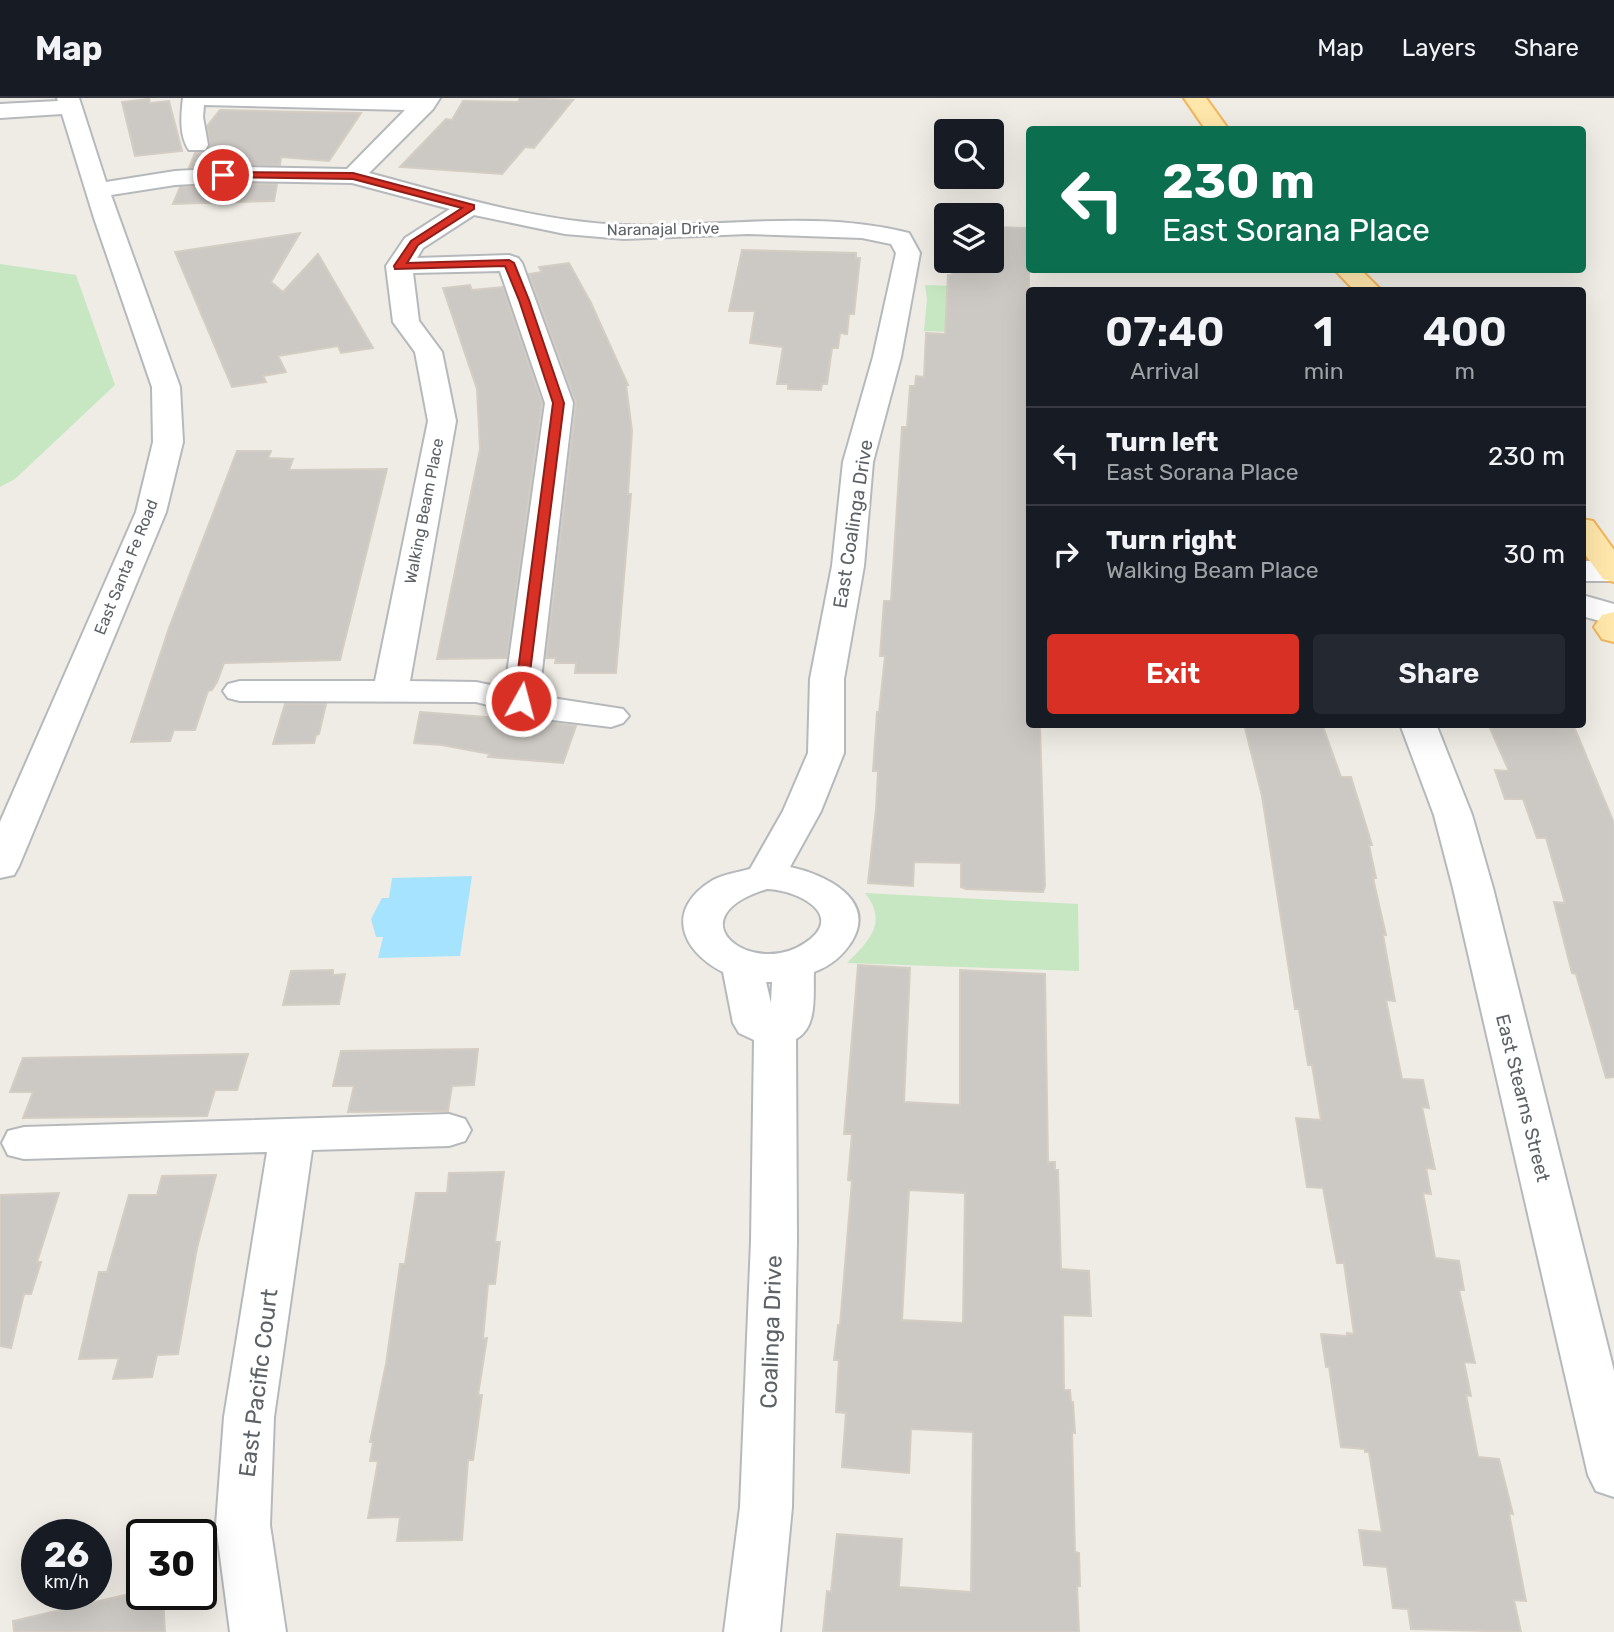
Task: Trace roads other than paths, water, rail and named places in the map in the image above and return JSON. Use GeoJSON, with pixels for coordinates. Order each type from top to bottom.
{"type":"FeatureCollection","features":[{"type":"Feature","properties":{"kind":"main road"},"geometry":{"type":"LineString","coordinates":[[1195,98],[1215,126]]}},
{"type":"Feature","properties":{"kind":"main road"},"geometry":{"type":"LineString","coordinates":[[1350,273],[1365,287]]}},
{"type":"Feature","properties":{"kind":"main road"},"geometry":{"type":"LineString","coordinates":[[1586,534],[1614,572]]}},
{"type":"Feature","properties":{"kind":"main road"},"geometry":{"type":"LineString","coordinates":[[1614,622],[1611,627],[1614,632]]}},
{"type":"Feature","properties":{"kind":"street"},"geometry":{"type":"LineString","coordinates":[[197,145],[192,117],[195,98],[427,101]]}},
{"type":"Feature","properties":{"kind":"street"},"geometry":{"type":"LineString","coordinates":[[353,176],[427,101]]}},
{"type":"Feature","properties":{"kind":"street"},"geometry":{"type":"LineString","coordinates":[[0,111],[69,102]]}},
{"type":"Feature","properties":{"kind":"street","name":"East Santa Fe Road"},"geometry":{"type":"LineString","coordinates":[[0,866],[150,512],[168,442],[166,387],[69,102]]}},
{"type":"Feature","properties":{"kind":"street","name":"Naranajal Drive"},"geometry":{"type":"LineString","coordinates":[[97,190],[175,177],[247,174],[353,176],[470,207],[565,228],[624,233],[748,227],[862,231],[900,238]]}},
{"type":"Feature","properties":{"kind":"street"},"geometry":{"type":"LineString","coordinates":[[399,266],[414,243],[470,207]]}},
{"type":"Feature","properties":{"kind":"street","name":"East Coalinga Drive"},"geometry":{"type":"LineString","coordinates":[[782,879],[802,811],[826,753],[827,678],[848,566],[858,462],[887,357],[908,253],[900,238]]}},
{"type":"Feature","properties":{"kind":"street"},"geometry":{"type":"LineString","coordinates":[[399,266],[509,263],[559,403],[521,701]]}},
{"type":"Feature","properties":{"kind":"street","name":"Walking Beam Place"},"geometry":{"type":"LineString","coordinates":[[391,690],[442,421],[428,352],[406,322],[399,266]]}},
{"type":"Feature","properties":{"kind":"street"},"geometry":{"type":"LineString","coordinates":[[1586,571],[1614,572]]}},
{"type":"Feature","properties":{"kind":"street"},"geometry":{"type":"LineString","coordinates":[[1586,590],[1614,593]]}},
{"type":"Feature","properties":{"kind":"street"},"geometry":{"type":"LineString","coordinates":[[1586,606],[1614,615]]}},
{"type":"Feature","properties":{"kind":"street"},"geometry":{"type":"LineString","coordinates":[[240,691],[476,692],[544,708],[611,716]]}},
{"type":"Feature","properties":{"kind":"street","name":"East Stearns Street"},"geometry":{"type":"LineString","coordinates":[[1420,728],[1453,815],[1473,888],[1614,1475]]}},
{"type":"Feature","properties":{"kind":"street"},"geometry":{"type":"LineString","coordinates":[[782,879],[816,887],[829,897],[837,909],[840,923],[837,936],[827,948],[812,958],[776,968],[742,965],[723,956],[708,944],[701,930],[701,915],[709,901],[723,889],[743,881],[782,879]]}},
{"type":"Feature","properties":{"kind":"street"},"geometry":{"type":"LineString","coordinates":[[742,965],[754,1023],[775,1032],[790,1024],[794,965]]}},
{"type":"Feature","properties":{"kind":"street","name":"Coalinga Drive"},"geometry":{"type":"LineString","coordinates":[[752,1632],[766,1507],[774,1241],[775,1032]]}},
{"type":"Feature","properties":{"kind":"street"},"geometry":{"type":"LineString","coordinates":[[24,1143],[449,1130]]}},
{"type":"Feature","properties":{"kind":"street","name":"East Pacific Court"},"geometry":{"type":"LineString","coordinates":[[258,1632],[243,1525],[249,1418],[292,1134]]}},
{"type":"Feature","properties":{"kind":"water"},"geometry":{"type":"Polygon","coordinates":[[[472,876],[460,956],[378,958],[383,937],[376,937],[371,919],[382,898],[389,898],[392,878],[472,876]]]}}]}
